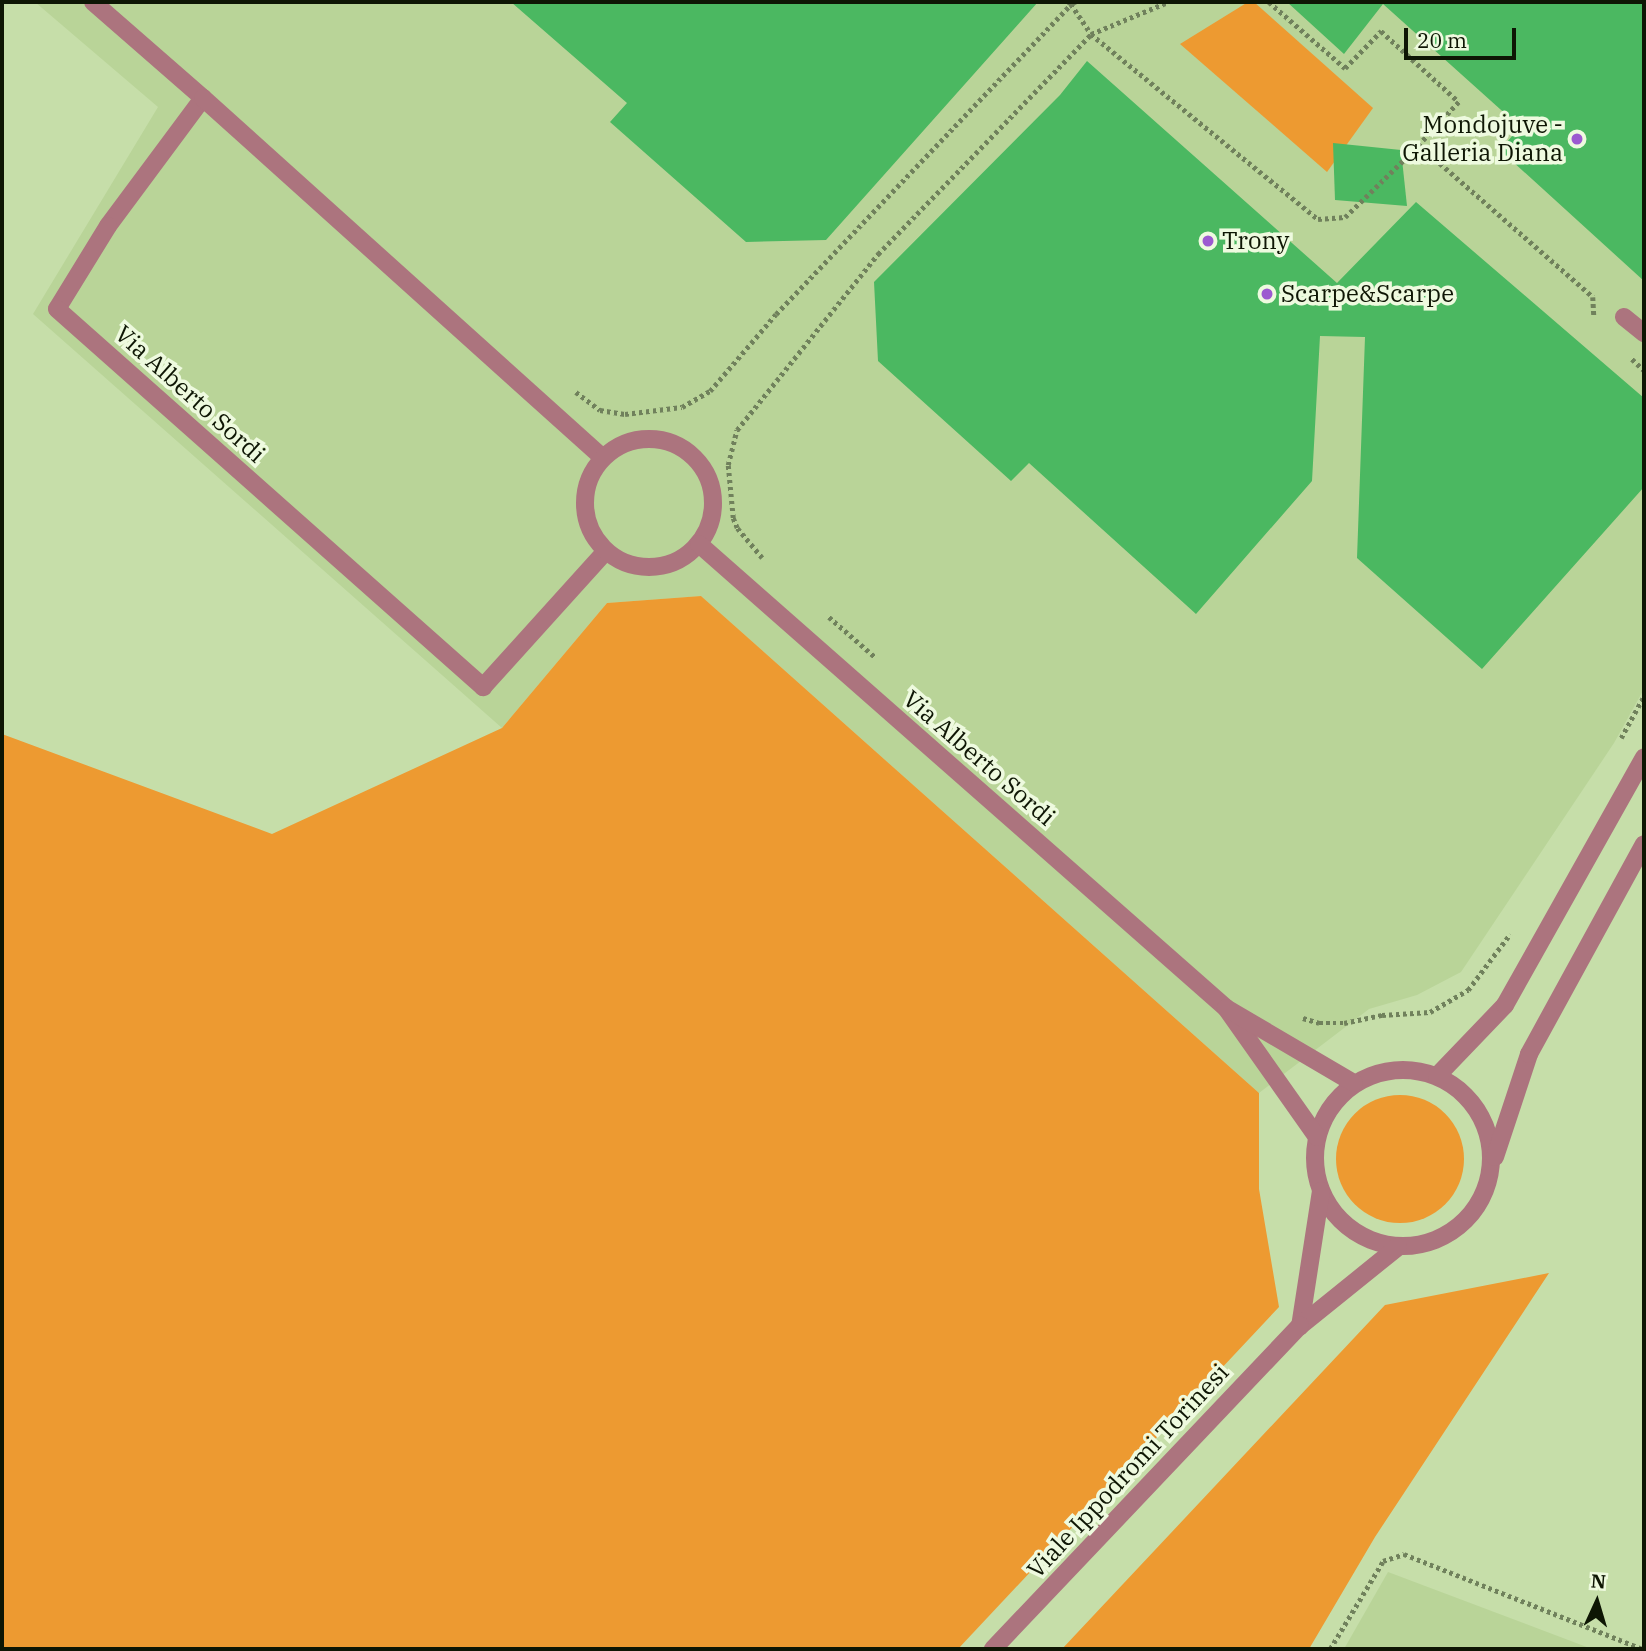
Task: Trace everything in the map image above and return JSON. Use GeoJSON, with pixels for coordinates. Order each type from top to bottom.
{"type":"FeatureCollection","features":[{"type":"Feature","properties":{"kind":"street"},"geometry":{"type":"LineString","coordinates":[[93,2],[203,97],[603,458]]}},
{"type":"Feature","properties":{"kind":"street","name":"Via Alberto Sordi"},"geometry":{"type":"LineString","coordinates":[[203,97],[108,226],[57,309],[483,687],[606,551]]}},
{"type":"Feature","properties":{"kind":"street"},"geometry":{"type":"LineString","coordinates":[[1625,317],[1644,334]]}},
{"type":"Feature","properties":{"kind":"street"},"geometry":{"type":"LineString","coordinates":[[642,439],[663,440],[692,455],[711,482],[714,503],[710,525],[699,544],[684,558],[654,567],[624,562],[606,551],[593,535],[585,516],[585,495],[591,475],[603,458],[620,445],[642,439]]}},
{"type":"Feature","properties":{"kind":"street","name":"Via Alberto Sordi"},"geometry":{"type":"LineString","coordinates":[[699,544],[1226,1008],[1354,1083]]}},
{"type":"Feature","properties":{"kind":"street"},"geometry":{"type":"LineString","coordinates":[[1437,1076],[1506,1005],[1644,758]]}},
{"type":"Feature","properties":{"kind":"street"},"geometry":{"type":"LineString","coordinates":[[1492,1167],[1490,1139],[1479,1113],[1461,1092],[1437,1076],[1410,1070],[1381,1072],[1354,1083],[1333,1102],[1317,1137],[1313,1154],[1321,1191],[1328,1207],[1347,1228],[1398,1247],[1425,1245],[1450,1234],[1470,1216],[1485,1194],[1529,1054],[1644,844]]}},
{"type":"Feature","properties":{"kind":"street","name":"Via Alberto Sordi"},"geometry":{"type":"LineString","coordinates":[[1226,1008],[1317,1137]]}},
{"type":"Feature","properties":{"kind":"street"},"geometry":{"type":"LineString","coordinates":[[1300,1326],[1321,1191]]}},
{"type":"Feature","properties":{"kind":"street","name":"Viale Ippodromi Torinesi"},"geometry":{"type":"LineString","coordinates":[[993,1649],[1300,1326],[1398,1247]]}},
{"type":"Feature","properties":{"kind":"path"},"geometry":{"type":"LineString","coordinates":[[767,563],[737,528],[733,518],[728,465],[737,430],[878,254],[1091,34],[1168,2]]}},
{"type":"Feature","properties":{"kind":"path"},"geometry":{"type":"LineString","coordinates":[[571,388],[600,410],[613,414],[682,407],[710,391],[776,314],[1072,3],[1091,34],[1318,219],[1345,217],[1459,102],[1381,32],[1345,68],[1269,2]]}},
{"type":"Feature","properties":{"kind":"path"},"geometry":{"type":"LineString","coordinates":[[1419,145],[1593,297],[1594,321]]}},
{"type":"Feature","properties":{"kind":"path"},"geometry":{"type":"LineString","coordinates":[[1624,351],[1644,370]]}},
{"type":"Feature","properties":{"kind":"path"},"geometry":{"type":"LineString","coordinates":[[824,613],[881,663]]}},
{"type":"Feature","properties":{"kind":"path"},"geometry":{"type":"LineString","coordinates":[[1619,742],[1644,696]]}},
{"type":"Feature","properties":{"kind":"path"},"geometry":{"type":"LineString","coordinates":[[1299,1017],[1320,1023],[1344,1023],[1382,1015],[1430,1012],[1468,990],[1512,932]]}},
{"type":"Feature","properties":{"kind":"path"},"geometry":{"type":"LineString","coordinates":[[1330,1649],[1383,1561],[1404,1554],[1643,1649]]}},
{"type":"Feature","properties":{"kind":"shaded area"},"geometry":{"type":"Polygon","coordinates":[[[35,2],[1644,2],[1644,689],[1614,743],[1461,972],[1417,995],[1369,1009],[1259,1093],[701,596],[607,603],[502,728],[33,314],[158,107],[35,2]]]}},
{"type":"Feature","properties":{"kind":"shaded area"},"geometry":{"type":"Polygon","coordinates":[[[1248,2],[1254,2],[1373,108],[1327,172],[1180,44],[1248,2]]]}},
{"type":"Feature","properties":{"kind":"shaded area"},"geometry":{"type":"Polygon","coordinates":[[[701,596],[1259,1093],[1259,1189],[1279,1307],[958,1649],[2,1649],[2,734],[272,834],[502,728],[607,603],[701,596]]]}},
{"type":"Feature","properties":{"kind":"shaded area"},"geometry":{"type":"Polygon","coordinates":[[[1400,1095],[1425,1100],[1445,1114],[1459,1134],[1464,1159],[1459,1184],[1445,1204],[1425,1218],[1400,1223],[1375,1218],[1355,1204],[1341,1184],[1336,1159],[1341,1134],[1355,1114],[1375,1100],[1400,1095]]]}},
{"type":"Feature","properties":{"kind":"shaded area"},"geometry":{"type":"Polygon","coordinates":[[[1549,1273],[1375,1537],[1309,1649],[1062,1649],[1385,1305],[1549,1273]]]}},
{"type":"Feature","properties":{"kind":"shaded area"},"geometry":{"type":"Polygon","coordinates":[[[1388,1572],[1592,1649],[1344,1649],[1388,1572]]]}},
{"type":"Feature","properties":{"kind":"building"},"geometry":{"type":"Polygon","coordinates":[[[511,2],[1038,2],[826,240],[746,242],[610,122],[627,103],[511,2]]]}},
{"type":"Feature","properties":{"kind":"building","name":"Mondojuve - Galleria Diana"},"geometry":{"type":"Polygon","coordinates":[[[1287,2],[1644,2],[1644,281],[1500,150],[1520,127],[1383,4],[1344,54],[1287,2]]]}},
{"type":"Feature","properties":{"kind":"building"},"geometry":{"type":"Polygon","coordinates":[[[1087,61],[1337,283],[1416,202],[1644,398],[1644,487],[1482,669],[1357,558],[1365,337],[1320,336],[1312,481],[1196,614],[1029,463],[1011,481],[878,361],[874,282],[1060,95],[1087,61]]]}},
{"type":"Feature","properties":{"kind":"building"},"geometry":{"type":"Polygon","coordinates":[[[1333,143],[1401,150],[1407,206],[1335,200],[1333,143]]]}},
{"type":"Feature","properties":{"kind":"place","name":"Mondojuve - Galleria Diana"},"geometry":{"type":"Point","coordinates":[1577,139]}},
{"type":"Feature","properties":{"kind":"place","name":"Trony"},"geometry":{"type":"Point","coordinates":[1208,241]}},
{"type":"Feature","properties":{"kind":"place","name":"Scarpe&Scarpe"},"geometry":{"type":"Point","coordinates":[1267,294]}}]}
